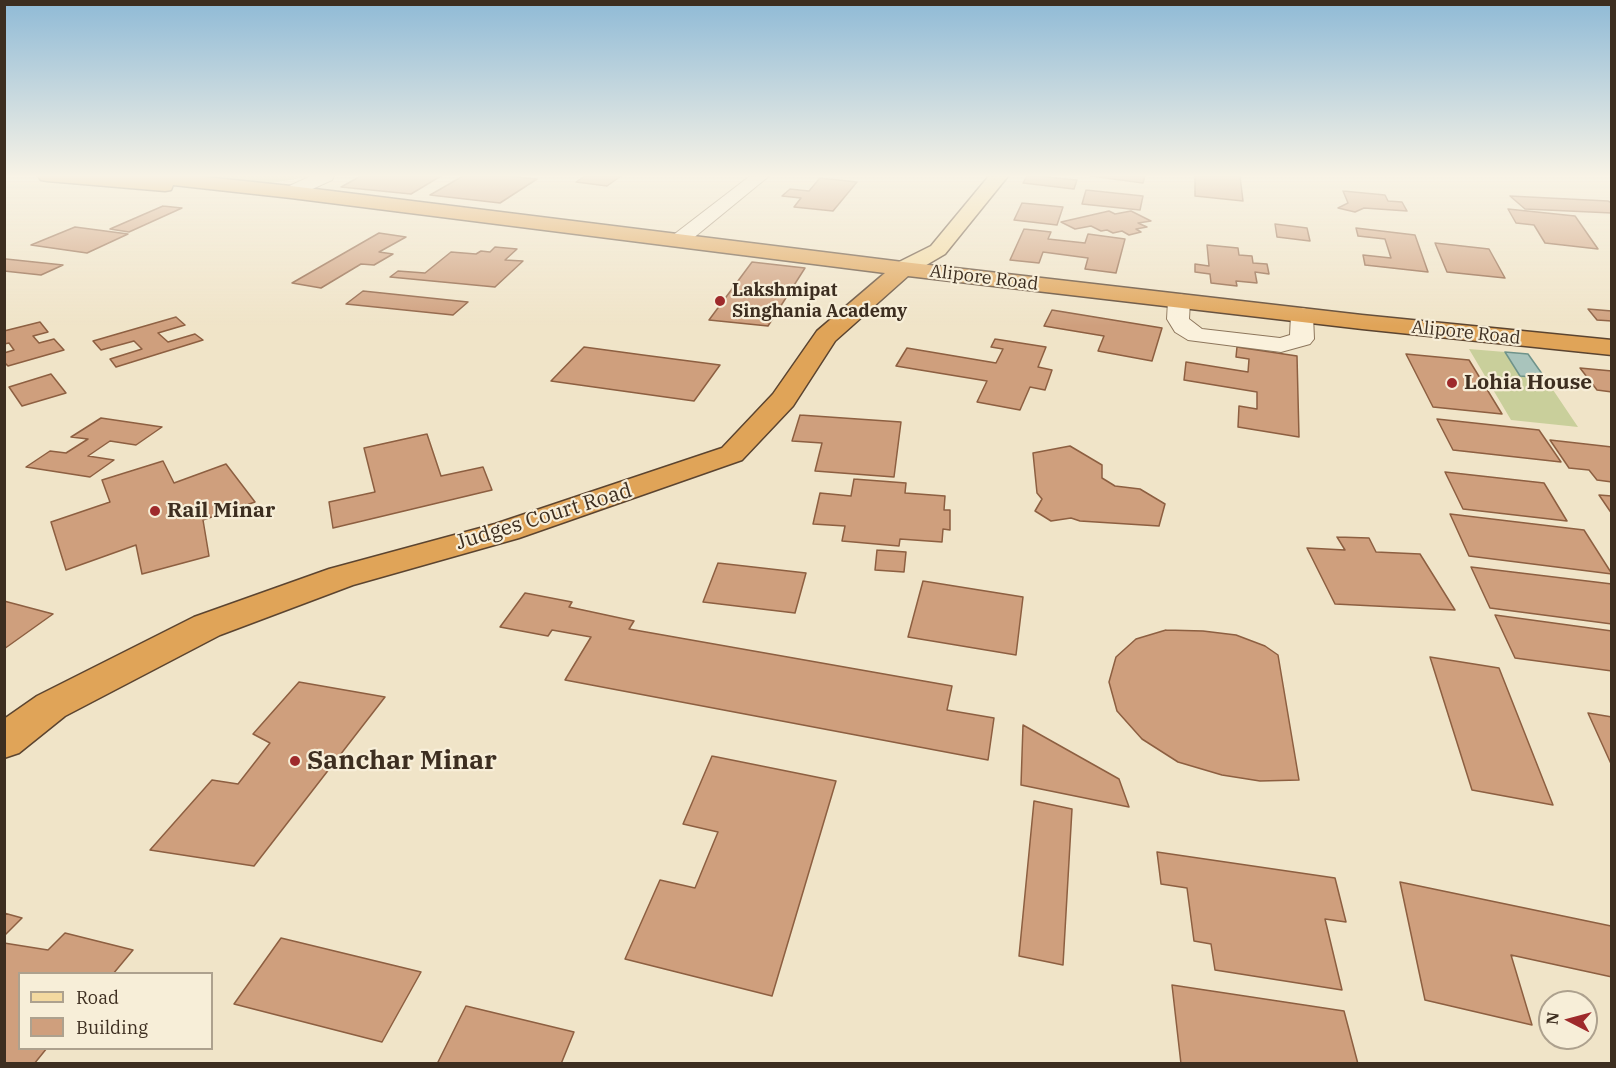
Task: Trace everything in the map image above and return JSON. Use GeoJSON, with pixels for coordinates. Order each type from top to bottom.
{"type":"FeatureCollection","features":[{"type":"Feature","properties":{"kind":"highway","name":"Alipore Road"},"geometry":{"type":"LineString","coordinates":[[565,226],[1179,301],[1611,348]]}},
{"type":"Feature","properties":{"kind":"highway"},"geometry":{"type":"LineString","coordinates":[[826,336],[854,284],[852,262]]}},
{"type":"Feature","properties":{"kind":"highway","name":"Judges Court Road"},"geometry":{"type":"LineString","coordinates":[[4,742],[51,706],[207,626],[341,577],[507,531],[732,454],[783,400],[826,336],[903,268]]}},
{"type":"Feature","properties":{"kind":"main road","name":"Judges Court Road"},"geometry":{"type":"LineString","coordinates":[[903,268],[938,250],[958,226]]}},
{"type":"Feature","properties":{"kind":"street"},"geometry":{"type":"LineString","coordinates":[[679,240],[697,226]]}},
{"type":"Feature","properties":{"kind":"street"},"geometry":{"type":"LineString","coordinates":[[1179,301],[1178,319],[1183,327],[1197,335],[1271,344],[1281,345],[1302,339],[1302,315]]}},
{"type":"Feature","properties":{"kind":"green space"},"geometry":{"type":"Polygon","coordinates":[[[1469,349],[1505,352],[1520,376],[1545,378],[1578,427],[1511,420],[1469,349]]]}},
{"type":"Feature","properties":{"kind":"water"},"geometry":{"type":"Polygon","coordinates":[[[1505,352],[1528,354],[1545,378],[1520,376],[1505,352]]]}},
{"type":"Feature","properties":{"kind":"building"},"geometry":{"type":"Polygon","coordinates":[[[117,226],[143,226],[129,232],[110,229],[117,226]]]}},
{"type":"Feature","properties":{"kind":"building"},"geometry":{"type":"Polygon","coordinates":[[[1069,226],[1144,226],[1147,227],[1136,229],[1141,232],[1129,235],[1122,231],[1113,233],[1107,230],[1101,231],[1091,226],[1075,229],[1069,226]]]}},
{"type":"Feature","properties":{"kind":"building"},"geometry":{"type":"Polygon","coordinates":[[[1275,226],[1290,226],[1307,228],[1310,241],[1277,237],[1275,226]]]}},
{"type":"Feature","properties":{"kind":"building"},"geometry":{"type":"Polygon","coordinates":[[[1535,226],[1582,226],[1598,249],[1545,243],[1535,226]]]}},
{"type":"Feature","properties":{"kind":"building"},"geometry":{"type":"Polygon","coordinates":[[[75,227],[128,234],[87,253],[31,245],[75,227]]]}},
{"type":"Feature","properties":{"kind":"building"},"geometry":{"type":"Polygon","coordinates":[[[1356,228],[1415,235],[1428,272],[1365,265],[1363,255],[1391,258],[1385,239],[1358,236],[1356,228]]]}},
{"type":"Feature","properties":{"kind":"building"},"geometry":{"type":"Polygon","coordinates":[[[1024,229],[1051,232],[1048,239],[1085,243],[1088,234],[1125,239],[1116,273],[1085,269],[1088,258],[1043,252],[1039,263],[1010,260],[1024,229]]]}},
{"type":"Feature","properties":{"kind":"building"},"geometry":{"type":"Polygon","coordinates":[[[379,233],[406,237],[379,252],[393,254],[374,265],[361,264],[321,288],[292,283],[379,233]]]}},
{"type":"Feature","properties":{"kind":"building"},"geometry":{"type":"Polygon","coordinates":[[[1435,243],[1489,249],[1505,278],[1447,272],[1435,243]]]}},
{"type":"Feature","properties":{"kind":"building"},"geometry":{"type":"Polygon","coordinates":[[[1207,245],[1238,248],[1239,255],[1252,256],[1253,263],[1267,264],[1269,274],[1255,272],[1257,283],[1236,281],[1237,286],[1211,283],[1210,274],[1195,272],[1195,264],[1209,266],[1207,245]]]}},
{"type":"Feature","properties":{"kind":"building"},"geometry":{"type":"Polygon","coordinates":[[[495,247],[517,249],[505,260],[523,261],[495,287],[390,277],[398,271],[425,273],[451,252],[476,254],[481,251],[490,252],[495,247]]]}},
{"type":"Feature","properties":{"kind":"building"},"geometry":{"type":"Polygon","coordinates":[[[4,259],[63,265],[41,275],[4,271],[4,259]]]}},
{"type":"Feature","properties":{"kind":"building"},"geometry":{"type":"Polygon","coordinates":[[[752,262],[805,268],[768,326],[709,320],[752,262]]]}},
{"type":"Feature","properties":{"kind":"building"},"geometry":{"type":"Polygon","coordinates":[[[363,291],[468,302],[453,315],[346,304],[363,291]]]}},
{"type":"Feature","properties":{"kind":"building"},"geometry":{"type":"Polygon","coordinates":[[[1588,309],[1612,311],[1612,321],[1597,320],[1588,309]]]}},
{"type":"Feature","properties":{"kind":"building"},"geometry":{"type":"Polygon","coordinates":[[[1052,310],[1162,328],[1152,361],[1098,351],[1104,336],[1044,326],[1052,310]]]}},
{"type":"Feature","properties":{"kind":"building"},"geometry":{"type":"Polygon","coordinates":[[[176,317],[185,325],[158,333],[168,342],[195,334],[203,340],[116,367],[110,359],[142,349],[134,341],[101,350],[93,341],[176,317]]]}},
{"type":"Feature","properties":{"kind":"building"},"geometry":{"type":"Polygon","coordinates":[[[40,322],[48,332],[33,336],[39,343],[54,339],[64,350],[8,366],[4,362],[4,353],[14,350],[9,343],[4,344],[4,331],[40,322]]]}},
{"type":"Feature","properties":{"kind":"building"},"geometry":{"type":"Polygon","coordinates":[[[995,339],[1046,347],[1038,367],[1052,370],[1045,390],[1030,387],[1020,410],[977,402],[987,381],[896,366],[907,348],[996,363],[1003,349],[991,347],[995,339]]]}},
{"type":"Feature","properties":{"kind":"building"},"geometry":{"type":"Polygon","coordinates":[[[584,347],[720,365],[694,401],[551,381],[584,347]]]}},
{"type":"Feature","properties":{"kind":"building"},"geometry":{"type":"Polygon","coordinates":[[[1237,347],[1297,356],[1299,437],[1238,427],[1239,406],[1257,409],[1257,392],[1184,380],[1186,362],[1248,372],[1249,359],[1236,357],[1237,347]]]}},
{"type":"Feature","properties":{"kind":"building","name":"Lohia House"},"geometry":{"type":"Polygon","coordinates":[[[1406,354],[1469,360],[1502,414],[1433,407],[1406,354]]]}},
{"type":"Feature","properties":{"kind":"building"},"geometry":{"type":"Polygon","coordinates":[[[1580,368],[1612,371],[1612,392],[1597,390],[1580,368]]]}},
{"type":"Feature","properties":{"kind":"building"},"geometry":{"type":"Polygon","coordinates":[[[51,374],[66,393],[22,406],[9,387],[51,374]]]}},
{"type":"Feature","properties":{"kind":"building"},"geometry":{"type":"Polygon","coordinates":[[[800,415],[901,422],[894,477],[815,471],[822,443],[792,441],[800,415]]]}},
{"type":"Feature","properties":{"kind":"building"},"geometry":{"type":"Polygon","coordinates":[[[101,418],[162,427],[136,445],[110,441],[88,456],[114,460],[90,477],[26,467],[50,451],[66,453],[88,439],[71,437],[101,418]]]}},
{"type":"Feature","properties":{"kind":"building"},"geometry":{"type":"Polygon","coordinates":[[[1437,419],[1539,430],[1561,462],[1453,450],[1437,419]]]}},
{"type":"Feature","properties":{"kind":"building"},"geometry":{"type":"Polygon","coordinates":[[[427,434],[441,476],[483,467],[492,490],[333,528],[329,502],[375,492],[364,448],[427,434]]]}},
{"type":"Feature","properties":{"kind":"building"},"geometry":{"type":"Polygon","coordinates":[[[1550,440],[1612,447],[1612,482],[1597,480],[1589,470],[1569,468],[1550,440]]]}},
{"type":"Feature","properties":{"kind":"building"},"geometry":{"type":"Polygon","coordinates":[[[1070,446],[1102,465],[1102,478],[1115,486],[1140,489],[1165,504],[1159,526],[1080,521],[1071,518],[1051,521],[1035,511],[1042,499],[1037,493],[1033,453],[1070,446]]]}},
{"type":"Feature","properties":{"kind":"building","name":"Rail Minar"},"geometry":{"type":"Polygon","coordinates":[[[163,461],[174,483],[226,464],[255,502],[203,520],[209,556],[142,574],[136,545],[66,570],[51,522],[110,502],[102,480],[163,461]]]}},
{"type":"Feature","properties":{"kind":"building"},"geometry":{"type":"Polygon","coordinates":[[[1445,472],[1544,483],[1567,521],[1463,509],[1445,472]]]}},
{"type":"Feature","properties":{"kind":"building"},"geometry":{"type":"Polygon","coordinates":[[[854,479],[906,483],[905,493],[945,496],[944,510],[950,510],[950,530],[943,529],[942,542],[900,539],[899,546],[842,541],[845,526],[813,524],[820,493],[851,496],[854,479]]]}},
{"type":"Feature","properties":{"kind":"building"},"geometry":{"type":"Polygon","coordinates":[[[1599,495],[1612,496],[1612,514],[1599,495]]]}},
{"type":"Feature","properties":{"kind":"building"},"geometry":{"type":"Polygon","coordinates":[[[1450,514],[1584,530],[1612,574],[1469,556],[1450,514]]]}},
{"type":"Feature","properties":{"kind":"building"},"geometry":{"type":"Polygon","coordinates":[[[1337,537],[1369,538],[1376,552],[1420,554],[1455,610],[1335,604],[1307,548],[1345,550],[1337,537]]]}},
{"type":"Feature","properties":{"kind":"building"},"geometry":{"type":"Polygon","coordinates":[[[877,550],[906,552],[904,572],[875,570],[877,550]]]}},
{"type":"Feature","properties":{"kind":"building"},"geometry":{"type":"Polygon","coordinates":[[[718,563],[806,573],[795,613],[703,602],[718,563]]]}},
{"type":"Feature","properties":{"kind":"building"},"geometry":{"type":"Polygon","coordinates":[[[1471,567],[1612,584],[1612,624],[1490,608],[1471,567]]]}},
{"type":"Feature","properties":{"kind":"building"},"geometry":{"type":"Polygon","coordinates":[[[923,581],[1023,597],[1016,655],[908,637],[923,581]]]}},
{"type":"Feature","properties":{"kind":"building"},"geometry":{"type":"Polygon","coordinates":[[[525,593],[572,602],[569,607],[634,621],[629,629],[952,686],[947,710],[994,718],[988,760],[565,680],[591,637],[552,630],[548,636],[500,627],[525,593]]]}},
{"type":"Feature","properties":{"kind":"building"},"geometry":{"type":"Polygon","coordinates":[[[4,601],[53,614],[4,649],[4,601]]]}},
{"type":"Feature","properties":{"kind":"building"},"geometry":{"type":"Polygon","coordinates":[[[1495,615],[1612,631],[1612,671],[1515,658],[1495,615]]]}},
{"type":"Feature","properties":{"kind":"building"},"geometry":{"type":"Polygon","coordinates":[[[1166,630],[1236,635],[1265,646],[1278,655],[1299,780],[1260,781],[1222,775],[1178,762],[1142,739],[1117,711],[1109,682],[1116,657],[1136,639],[1166,630]]]}},
{"type":"Feature","properties":{"kind":"building"},"geometry":{"type":"Polygon","coordinates":[[[1430,657],[1499,668],[1553,805],[1472,790],[1430,657]]]}},
{"type":"Feature","properties":{"kind":"building","name":"Sanchar Minar"},"geometry":{"type":"Polygon","coordinates":[[[299,682],[385,697],[254,866],[150,850],[212,780],[238,784],[270,743],[253,734],[299,682]]]}},
{"type":"Feature","properties":{"kind":"building"},"geometry":{"type":"Polygon","coordinates":[[[1588,713],[1612,717],[1612,766],[1588,713]]]}},
{"type":"Feature","properties":{"kind":"building"},"geometry":{"type":"Polygon","coordinates":[[[1023,725],[1119,779],[1129,807],[1021,785],[1023,725]]]}},
{"type":"Feature","properties":{"kind":"building"},"geometry":{"type":"Polygon","coordinates":[[[712,756],[836,781],[772,996],[625,959],[660,880],[695,888],[718,832],[683,824],[712,756]]]}},
{"type":"Feature","properties":{"kind":"building"},"geometry":{"type":"Polygon","coordinates":[[[1034,801],[1072,809],[1063,965],[1019,956],[1034,801]]]}},
{"type":"Feature","properties":{"kind":"building"},"geometry":{"type":"Polygon","coordinates":[[[1157,852],[1335,878],[1346,922],[1325,919],[1342,990],[1215,970],[1211,944],[1194,941],[1187,888],[1161,884],[1157,852]]]}},
{"type":"Feature","properties":{"kind":"building"},"geometry":{"type":"Polygon","coordinates":[[[1400,882],[1611,926],[1612,977],[1511,955],[1532,1025],[1425,1000],[1400,882]]]}},
{"type":"Feature","properties":{"kind":"building"},"geometry":{"type":"Polygon","coordinates":[[[4,913],[22,918],[4,936],[4,913]]]}},
{"type":"Feature","properties":{"kind":"building"},"geometry":{"type":"Polygon","coordinates":[[[65,933],[133,950],[115,972],[18,972],[18,1050],[45,1050],[34,1064],[4,1064],[4,943],[48,950],[65,933]]]}},
{"type":"Feature","properties":{"kind":"building"},"geometry":{"type":"Polygon","coordinates":[[[281,938],[421,972],[382,1042],[234,1004],[281,938]]]}},
{"type":"Feature","properties":{"kind":"building"},"geometry":{"type":"Polygon","coordinates":[[[1172,985],[1344,1011],[1358,1064],[1181,1064],[1172,985]]]}},
{"type":"Feature","properties":{"kind":"building"},"geometry":{"type":"Polygon","coordinates":[[[466,1006],[574,1032],[561,1064],[437,1064],[466,1006]]]}},
{"type":"Feature","properties":{"kind":"place","name":"Lakshmipat Singhania Academy"},"geometry":{"type":"Point","coordinates":[720,301]}},
{"type":"Feature","properties":{"kind":"place","name":"Lohia House"},"geometry":{"type":"Point","coordinates":[1452,383]}},
{"type":"Feature","properties":{"kind":"place","name":"Rail Minar"},"geometry":{"type":"Point","coordinates":[155,511]}},
{"type":"Feature","properties":{"kind":"place","name":"Sanchar Minar"},"geometry":{"type":"Point","coordinates":[295,761]}}]}
